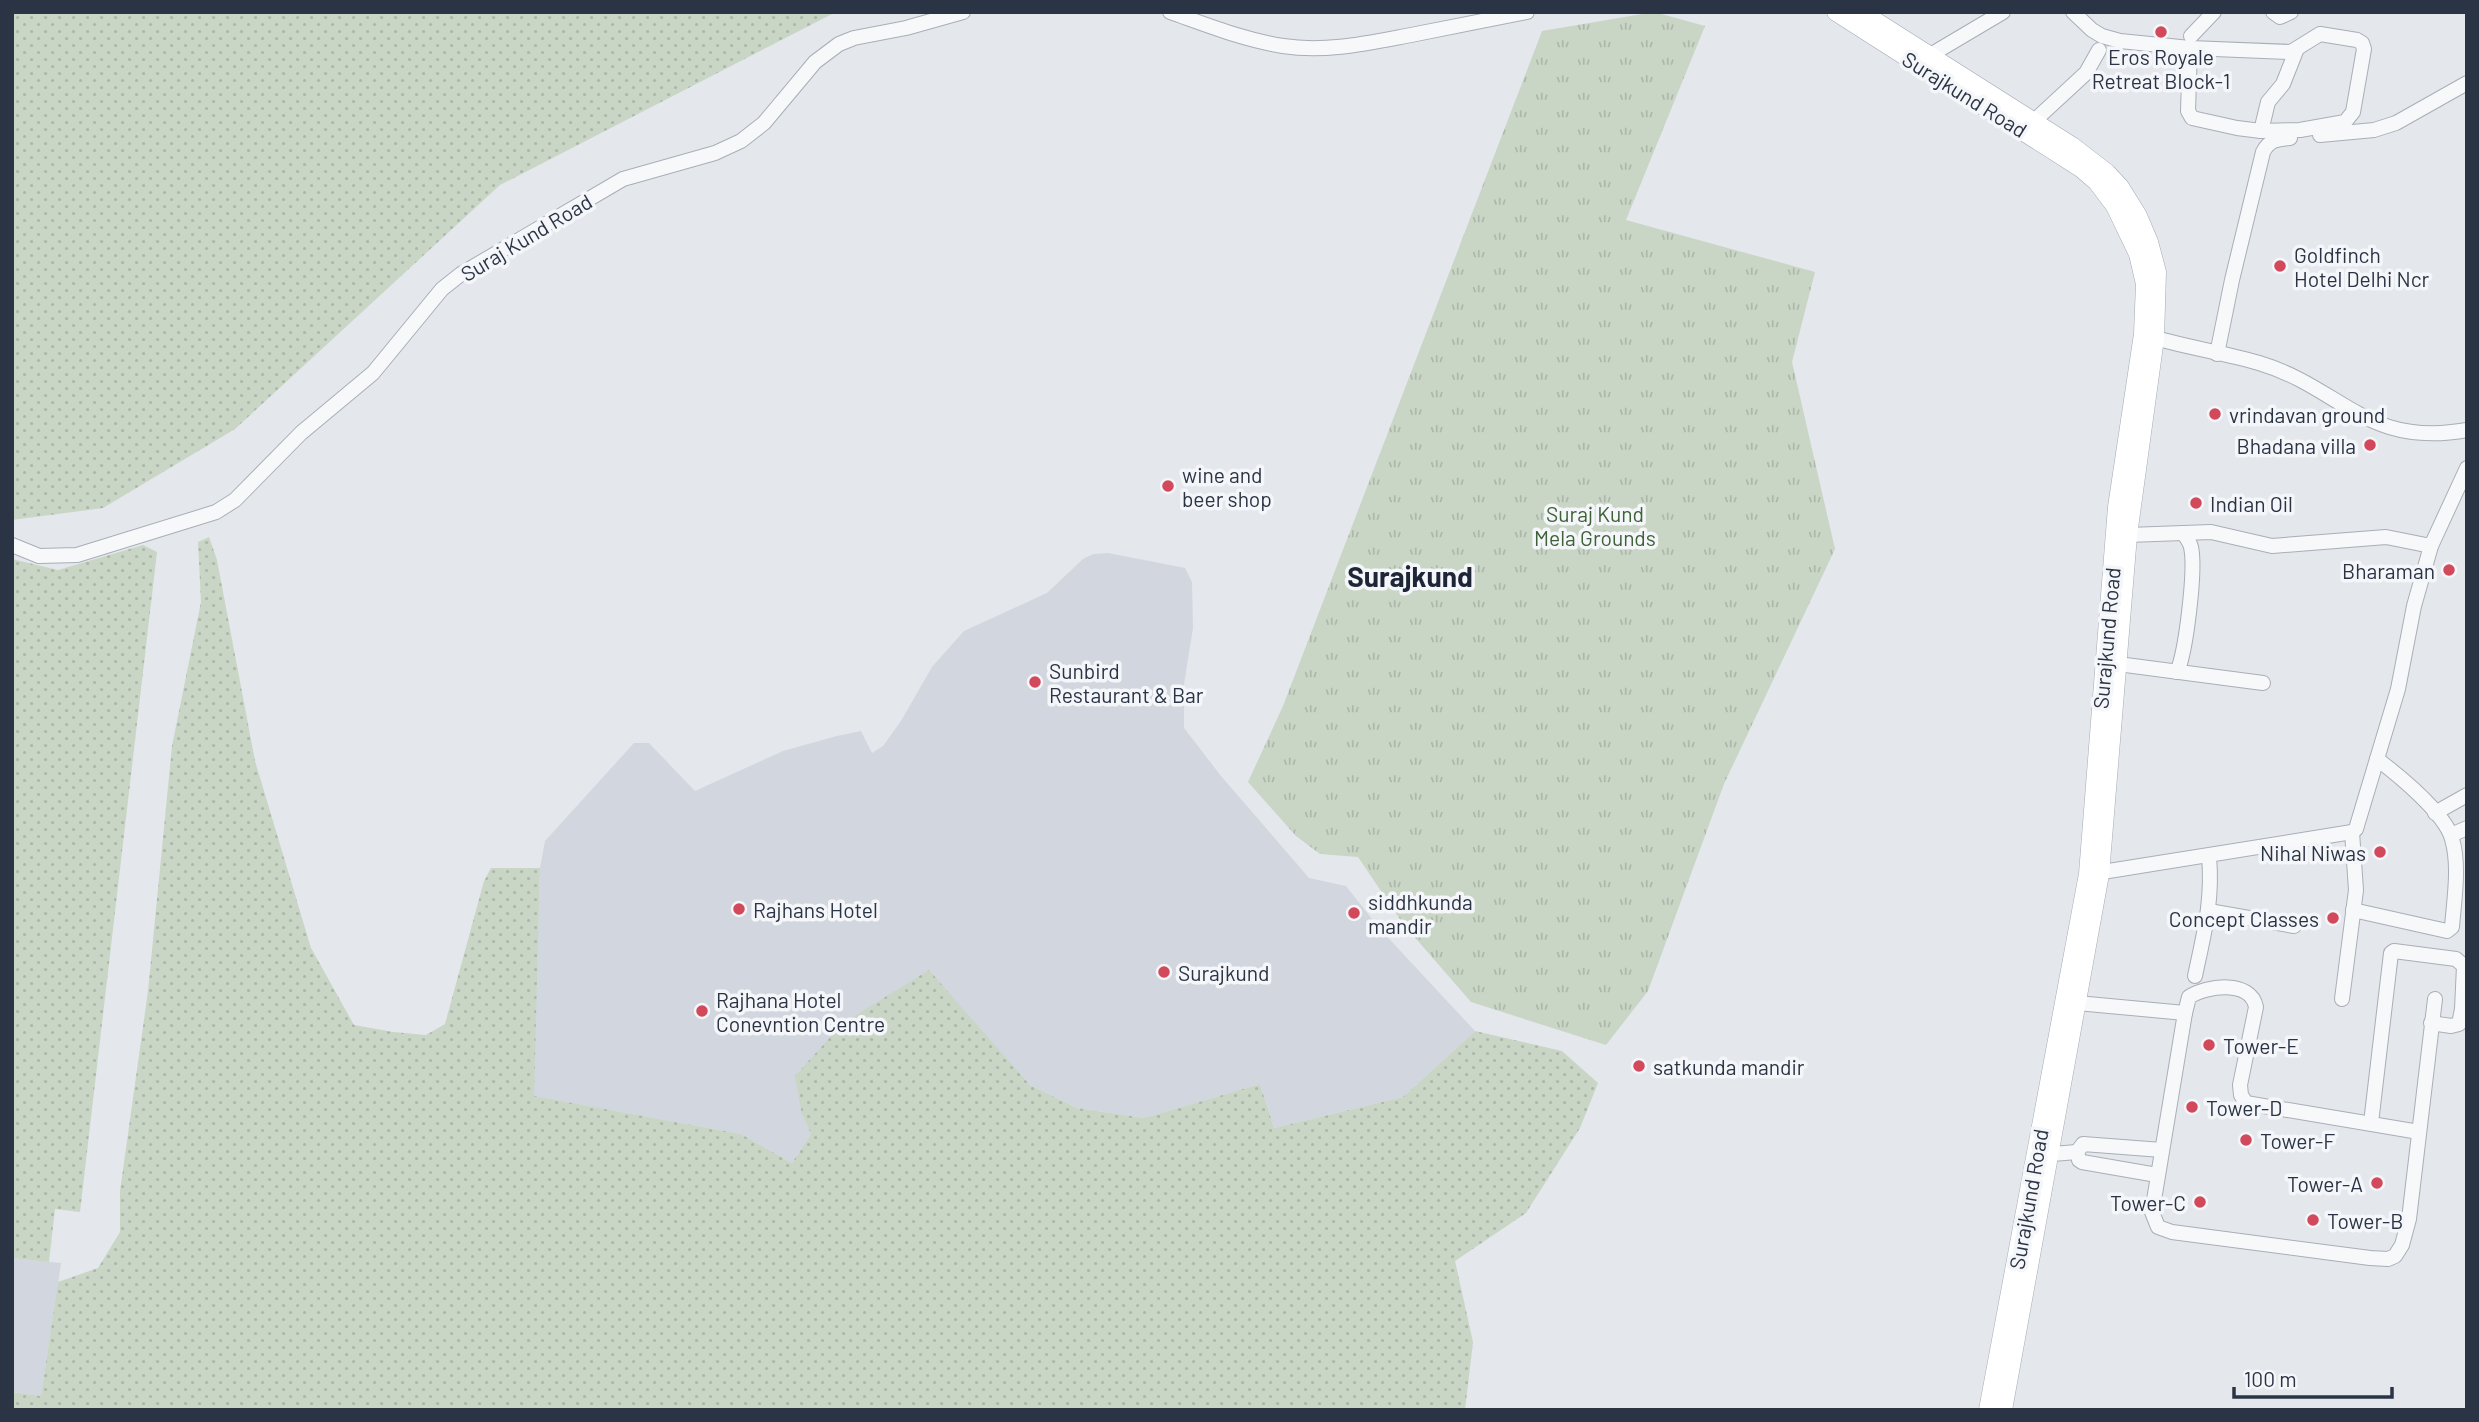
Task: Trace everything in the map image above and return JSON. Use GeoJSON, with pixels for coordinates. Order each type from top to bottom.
{"type":"FeatureCollection","features":[{"type":"Feature","properties":{"kind":"main road","name":"Surajkund Road"},"geometry":{"type":"LineString","coordinates":[[1836,12],[2034,121],[2107,173],[2134,208],[2149,242],[2157,272],[2094,874],[2043,1155],[2003,1410]]}},
{"type":"Feature","properties":{"kind":"main road","name":"Surajkund Road"},"geometry":{"type":"LineString","coordinates":[[1861,12],[2097,181],[2122,218],[2138,254],[2145,284],[2149,336],[2117,507],[2094,874]]}},
{"type":"Feature","properties":{"kind":"main road","name":"Surajkund Road"},"geometry":{"type":"LineString","coordinates":[[1988,1410],[2043,1155],[2059,1097],[2077,1003],[2075,979]]}},
{"type":"Feature","properties":{"kind":"street","name":"Suraj Kund Road"},"geometry":{"type":"LineString","coordinates":[[12,545],[39,556],[77,555],[216,512],[235,500],[301,433],[373,373],[442,289],[461,274],[623,179],[715,153],[741,141],[764,123],[815,62],[839,44],[963,12]]}},
{"type":"Feature","properties":{"kind":"street"},"geometry":{"type":"LineString","coordinates":[[1170,12],[1215,29],[1283,46],[1314,48],[1349,47],[1527,12]]}},
{"type":"Feature","properties":{"kind":"street"},"geometry":{"type":"LineString","coordinates":[[1925,59],[2003,12]]}},
{"type":"Feature","properties":{"kind":"street"},"geometry":{"type":"LineString","coordinates":[[2073,12],[2092,30],[2120,41],[2191,42],[2283,52],[2296,51],[2320,34],[2357,40],[2362,43],[2364,49],[2353,112],[2345,122],[2300,130],[2262,131],[2192,118],[2188,115],[2191,42],[2214,12]]}},
{"type":"Feature","properties":{"kind":"street"},"geometry":{"type":"LineString","coordinates":[[2273,12],[2280,18],[2291,12]]}},
{"type":"Feature","properties":{"kind":"street"},"geometry":{"type":"LineString","coordinates":[[2034,121],[2086,74],[2099,50]]}},
{"type":"Feature","properties":{"kind":"street"},"geometry":{"type":"LineString","coordinates":[[2262,131],[2268,102],[2283,84],[2296,51]]}},
{"type":"Feature","properties":{"kind":"street"},"geometry":{"type":"LineString","coordinates":[[2217,354],[2238,254],[2267,144],[2275,139],[2386,127],[2467,83]]}},
{"type":"Feature","properties":{"kind":"street"},"geometry":{"type":"LineString","coordinates":[[2149,336],[2260,363],[2284,373],[2382,426],[2431,435],[2467,430]]}},
{"type":"Feature","properties":{"kind":"street"},"geometry":{"type":"LineString","coordinates":[[2094,874],[2352,832],[2359,826],[2399,682],[2414,606],[2431,546],[2467,468]]}},
{"type":"Feature","properties":{"kind":"street"},"geometry":{"type":"LineString","coordinates":[[2128,535],[2211,532],[2272,546],[2386,537],[2431,546]]}},
{"type":"Feature","properties":{"kind":"street"},"geometry":{"type":"LineString","coordinates":[[2177,672],[2184,653],[2190,600],[2192,548],[2183,533]]}},
{"type":"Feature","properties":{"kind":"street"},"geometry":{"type":"LineString","coordinates":[[2118,664],[2263,683]]}},
{"type":"Feature","properties":{"kind":"street"},"geometry":{"type":"LineString","coordinates":[[2353,911],[2446,931],[2460,919],[2461,869],[2451,835],[2435,813],[2402,778],[2377,759]]}},
{"type":"Feature","properties":{"kind":"street"},"geometry":{"type":"LineString","coordinates":[[2435,813],[2467,795]]}},
{"type":"Feature","properties":{"kind":"street"},"geometry":{"type":"LineString","coordinates":[[2451,835],[2467,828]]}},
{"type":"Feature","properties":{"kind":"street"},"geometry":{"type":"LineString","coordinates":[[2342,999],[2356,882],[2352,832]]}},
{"type":"Feature","properties":{"kind":"street"},"geometry":{"type":"LineString","coordinates":[[2195,976],[2209,911],[2209,856]]}},
{"type":"Feature","properties":{"kind":"street"},"geometry":{"type":"LineString","coordinates":[[2209,911],[2294,926]]}},
{"type":"Feature","properties":{"kind":"street"},"geometry":{"type":"LineString","coordinates":[[2371,1124],[2393,951],[2456,959],[2464,966],[2462,1018],[2459,1024],[2451,1026],[2431,1023]]}},
{"type":"Feature","properties":{"kind":"street"},"geometry":{"type":"LineString","coordinates":[[2419,1132],[2246,1103],[2241,1095],[2240,1085],[2256,1007],[2254,998],[2248,992],[2220,987],[2199,990],[2189,997],[2185,1013],[2152,1212],[2158,1227],[2189,1235],[2388,1259],[2395,1256],[2409,1219],[2435,999]]}},
{"type":"Feature","properties":{"kind":"street"},"geometry":{"type":"LineString","coordinates":[[2077,1003],[2185,1013]]}},
{"type":"Feature","properties":{"kind":"street"},"geometry":{"type":"LineString","coordinates":[[2157,1175],[2082,1162],[2077,1157],[2077,1152],[2083,1144],[2162,1150]]}},
{"type":"Feature","properties":{"kind":"street"},"geometry":{"type":"LineString","coordinates":[[2043,1155],[2077,1152]]}},
{"type":"Feature","properties":{"kind":"shaded area","name":"Rajhans Hotel"},"geometry":{"type":"Polygon","coordinates":[[[1108,553],[1185,568],[1192,582],[1193,628],[1184,684],[1184,728],[1221,776],[1309,878],[1346,886],[1379,928],[1475,1031],[1403,1097],[1274,1128],[1260,1084],[1144,1118],[1077,1108],[1030,1085],[929,971],[802,1115],[811,1134],[792,1163],[741,1134],[533,1096],[540,868],[545,841],[634,743],[649,743],[695,791],[783,751],[837,736],[861,731],[872,753],[883,746],[901,721],[932,667],[964,631],[1047,593],[1083,559],[1093,554],[1108,553]]]}},
{"type":"Feature","properties":{"kind":"shaded area"},"geometry":{"type":"Polygon","coordinates":[[[12,1258],[61,1263],[41,1396],[12,1392],[12,1258]]]}},
{"type":"Feature","properties":{"kind":"green space"},"geometry":{"type":"Polygon","coordinates":[[[12,12],[836,12],[500,185],[235,429],[103,508],[12,520],[12,12]]]}},
{"type":"Feature","properties":{"kind":"green space","name":"Suraj Kund Mela Grounds"},"geometry":{"type":"Polygon","coordinates":[[[1654,12],[1705,26],[1626,220],[1815,272],[1792,362],[1835,549],[1724,784],[1648,991],[1606,1045],[1471,1002],[1404,925],[1358,857],[1320,854],[1296,836],[1248,782],[1283,706],[1542,31],[1654,12]]]}},
{"type":"Feature","properties":{"kind":"green space"},"geometry":{"type":"Polygon","coordinates":[[[209,537],[217,560],[255,761],[311,948],[354,1025],[426,1035],[445,1024],[484,881],[491,868],[540,868],[534,1096],[741,1134],[792,1163],[811,1134],[802,1115],[795,1076],[843,1023],[929,970],[1030,1085],[1077,1108],[1144,1118],[1260,1084],[1274,1128],[1403,1097],[1475,1031],[1562,1051],[1598,1083],[1580,1128],[1526,1213],[1455,1261],[1473,1342],[1465,1410],[12,1410],[12,1392],[41,1396],[58,1282],[98,1268],[120,1232],[120,1191],[148,991],[172,746],[201,602],[198,542],[209,537]]]}},
{"type":"Feature","properties":{"kind":"green space"},"geometry":{"type":"Polygon","coordinates":[[[143,545],[157,552],[80,1212],[55,1209],[49,1262],[12,1258],[12,559],[58,570],[143,545]]]}},
{"type":"Feature","properties":{"kind":"place","name":"Eros Royale Retreat Block-1"},"geometry":{"type":"Point","coordinates":[2161,32]}},
{"type":"Feature","properties":{"kind":"place","name":"Goldfinch Hotel Delhi Ncr"},"geometry":{"type":"Point","coordinates":[2280,266]}},
{"type":"Feature","properties":{"kind":"place","name":"vrindavan ground"},"geometry":{"type":"Point","coordinates":[2215,414]}},
{"type":"Feature","properties":{"kind":"place","name":"Bhadana villa"},"geometry":{"type":"Point","coordinates":[2370,445]}},
{"type":"Feature","properties":{"kind":"place","name":"wine and beer shop"},"geometry":{"type":"Point","coordinates":[1168,486]}},
{"type":"Feature","properties":{"kind":"place","name":"Indian Oil"},"geometry":{"type":"Point","coordinates":[2196,503]}},
{"type":"Feature","properties":{"kind":"place","name":"Bharaman"},"geometry":{"type":"Point","coordinates":[2449,570]}},
{"type":"Feature","properties":{"kind":"place","name":"Sunbird Restaurant & Bar"},"geometry":{"type":"Point","coordinates":[1035,682]}},
{"type":"Feature","properties":{"kind":"place","name":"Nihal Niwas"},"geometry":{"type":"Point","coordinates":[2380,852]}},
{"type":"Feature","properties":{"kind":"place","name":"Rajhans Hotel"},"geometry":{"type":"Point","coordinates":[739,909]}},
{"type":"Feature","properties":{"kind":"place","name":"siddhkunda mandir"},"geometry":{"type":"Point","coordinates":[1354,913]}},
{"type":"Feature","properties":{"kind":"place","name":"Concept Classes"},"geometry":{"type":"Point","coordinates":[2333,918]}},
{"type":"Feature","properties":{"kind":"place","name":"Surajkund"},"geometry":{"type":"Point","coordinates":[1164,972]}},
{"type":"Feature","properties":{"kind":"place","name":"Rajhana Hotel Conevntion Centre"},"geometry":{"type":"Point","coordinates":[702,1011]}},
{"type":"Feature","properties":{"kind":"place","name":"Tower-E"},"geometry":{"type":"Point","coordinates":[2209,1045]}},
{"type":"Feature","properties":{"kind":"place","name":"satkunda mandir"},"geometry":{"type":"Point","coordinates":[1639,1066]}},
{"type":"Feature","properties":{"kind":"place","name":"Tower-D"},"geometry":{"type":"Point","coordinates":[2192,1107]}},
{"type":"Feature","properties":{"kind":"place","name":"Tower-F"},"geometry":{"type":"Point","coordinates":[2246,1140]}},
{"type":"Feature","properties":{"kind":"place","name":"Tower-A"},"geometry":{"type":"Point","coordinates":[2377,1183]}},
{"type":"Feature","properties":{"kind":"place","name":"Tower-C"},"geometry":{"type":"Point","coordinates":[2200,1202]}},
{"type":"Feature","properties":{"kind":"place","name":"Tower-B"},"geometry":{"type":"Point","coordinates":[2313,1220]}},
{"type":"Feature","properties":{"kind":"district","name":"Surajkund"},"geometry":{"type":"Point","coordinates":[1410,576]}}]}
